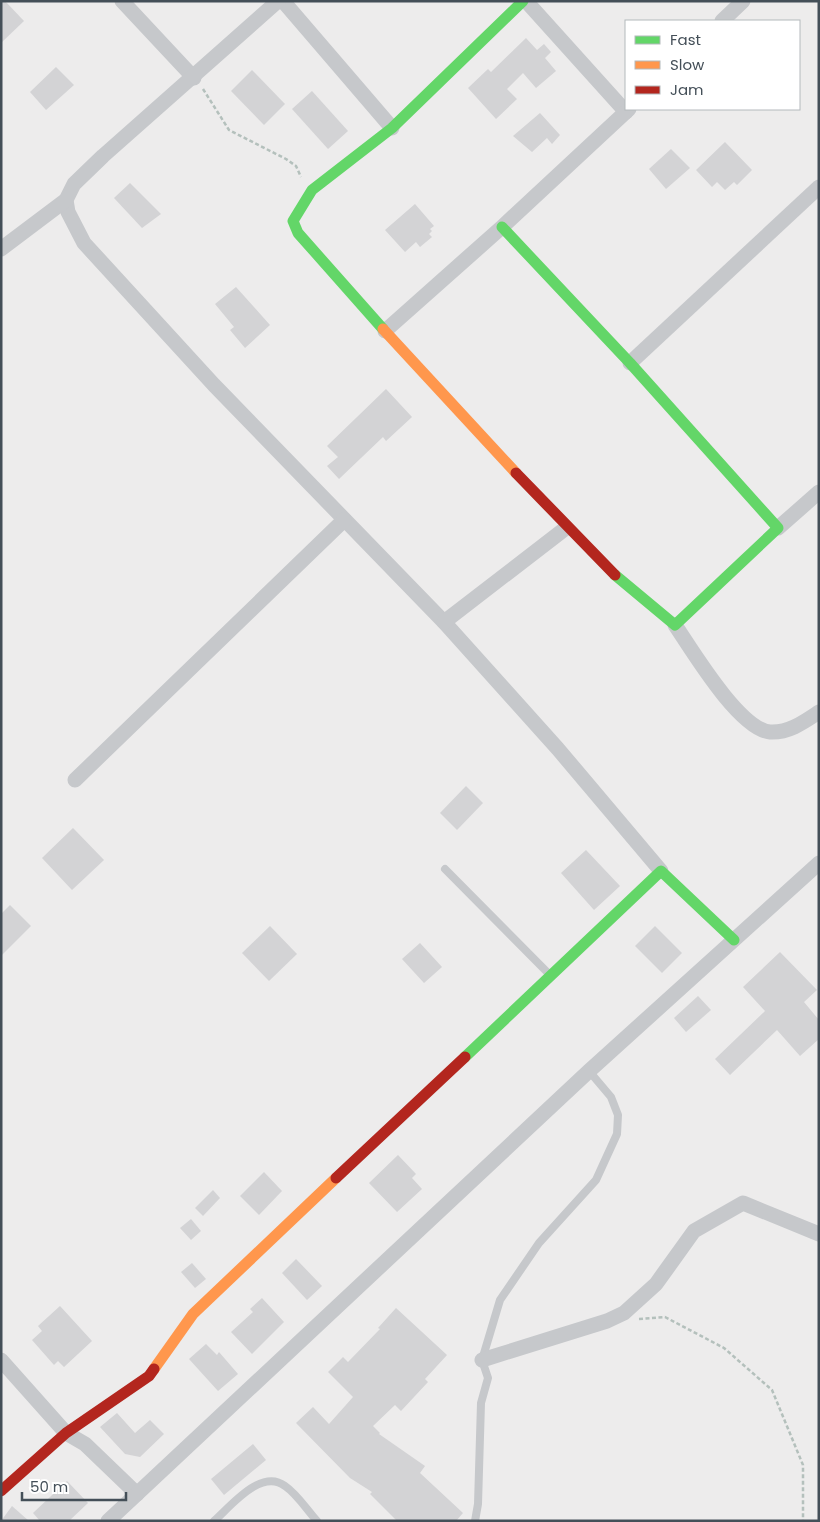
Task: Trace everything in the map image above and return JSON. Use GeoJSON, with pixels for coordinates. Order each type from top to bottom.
{"type":"FeatureCollection","features":[{"type":"Feature","properties":{"kind":"street"},"geometry":{"type":"LineString","coordinates":[[122,1],[194,78]]}},
{"type":"Feature","properties":{"kind":"street"},"geometry":{"type":"LineString","coordinates":[[1,249],[66,200],[74,184],[103,156],[194,78],[278,1]]}},
{"type":"Feature","properties":{"kind":"street"},"geometry":{"type":"LineString","coordinates":[[283,1],[392,128]]}},
{"type":"Feature","properties":{"kind":"street"},"geometry":{"type":"LineString","coordinates":[[625,108],[524,1],[392,128],[312,190],[293,222],[298,233],[384,331],[566,528],[643,602],[675,625],[706,673],[745,719],[769,732],[797,727],[819,712]]}},
{"type":"Feature","properties":{"kind":"street"},"geometry":{"type":"LineString","coordinates":[[723,20],[743,1]]}},
{"type":"Feature","properties":{"kind":"street"},"geometry":{"type":"LineString","coordinates":[[384,331],[502,227],[627,110]]}},
{"type":"Feature","properties":{"kind":"street"},"geometry":{"type":"LineString","coordinates":[[630,363],[819,187]]}},
{"type":"Feature","properties":{"kind":"street"},"geometry":{"type":"LineString","coordinates":[[66,200],[68,212],[84,243],[214,385],[444,622],[558,749],[661,871],[734,940]]}},
{"type":"Feature","properties":{"kind":"street"},"geometry":{"type":"LineString","coordinates":[[502,227],[630,363],[778,528]]}},
{"type":"Feature","properties":{"kind":"street"},"geometry":{"type":"LineString","coordinates":[[675,625],[819,492]]}},
{"type":"Feature","properties":{"kind":"street"},"geometry":{"type":"LineString","coordinates":[[75,780],[344,520]]}},
{"type":"Feature","properties":{"kind":"street"},"geometry":{"type":"LineString","coordinates":[[444,622],[566,528]]}},
{"type":"Feature","properties":{"kind":"street"},"geometry":{"type":"LineString","coordinates":[[108,1521],[589,1071],[819,864]]}},
{"type":"Feature","properties":{"kind":"street"},"geometry":{"type":"LineString","coordinates":[[1,1492],[66,1433],[149,1376],[193,1314],[661,871]]}},
{"type":"Feature","properties":{"kind":"street"},"geometry":{"type":"LineString","coordinates":[[482,1360],[607,1321],[624,1313],[656,1284],[694,1231],[743,1203],[819,1234]]}},
{"type":"Feature","properties":{"kind":"street"},"geometry":{"type":"LineString","coordinates":[[1,1360],[66,1433],[85,1444],[137,1494]]}},
{"type":"Feature","properties":{"kind":"lane"},"geometry":{"type":"LineString","coordinates":[[445,869],[550,976]]}},
{"type":"Feature","properties":{"kind":"lane"},"geometry":{"type":"LineString","coordinates":[[475,1521],[478,1504],[481,1403],[488,1378],[482,1360],[500,1300],[539,1243],[596,1180],[617,1134],[618,1115],[611,1097],[589,1071]]}},
{"type":"Feature","properties":{"kind":"lane"},"geometry":{"type":"LineString","coordinates":[[214,1521],[257,1483],[271,1481],[285,1485],[317,1521]]}},
{"type":"Feature","properties":{"kind":"path"},"geometry":{"type":"LineString","coordinates":[[194,78],[208,94],[230,130],[296,166],[312,190]]}},
{"type":"Feature","properties":{"kind":"path"},"geometry":{"type":"LineString","coordinates":[[636,1319],[665,1317],[724,1348],[772,1390],[803,1465],[803,1521]]}},
{"type":"Feature","properties":{"kind":"building"},"geometry":{"type":"Polygon","coordinates":[[[1,1],[5,1],[24,21],[1,43],[1,1]]]}},
{"type":"Feature","properties":{"kind":"building"},"geometry":{"type":"Polygon","coordinates":[[[526,38],[537,50],[544,44],[551,52],[545,58],[556,71],[536,88],[523,73],[507,89],[517,99],[496,119],[468,88],[488,69],[491,72],[526,38]]]}},
{"type":"Feature","properties":{"kind":"building"},"geometry":{"type":"Polygon","coordinates":[[[56,67],[74,85],[46,110],[30,92],[56,67]]]}},
{"type":"Feature","properties":{"kind":"building"},"geometry":{"type":"Polygon","coordinates":[[[252,70],[285,104],[264,125],[231,91],[252,70]]]}},
{"type":"Feature","properties":{"kind":"building"},"geometry":{"type":"Polygon","coordinates":[[[312,91],[348,131],[328,149],[292,109],[312,91]]]}},
{"type":"Feature","properties":{"kind":"building"},"geometry":{"type":"Polygon","coordinates":[[[540,113],[560,135],[552,144],[547,138],[532,152],[513,136],[540,113]]]}},
{"type":"Feature","properties":{"kind":"building"},"geometry":{"type":"Polygon","coordinates":[[[725,142],[752,170],[737,185],[734,182],[725,190],[717,182],[712,187],[696,170],[725,142]]]}},
{"type":"Feature","properties":{"kind":"building"},"geometry":{"type":"Polygon","coordinates":[[[671,149],[690,168],[666,189],[649,169],[671,149]]]}},
{"type":"Feature","properties":{"kind":"building"},"geometry":{"type":"Polygon","coordinates":[[[130,183],[161,214],[142,228],[114,198],[130,183]]]}},
{"type":"Feature","properties":{"kind":"building"},"geometry":{"type":"Polygon","coordinates":[[[415,204],[434,226],[430,229],[432,231],[429,234],[432,237],[420,247],[416,242],[405,252],[385,230],[415,204]]]}},
{"type":"Feature","properties":{"kind":"building"},"geometry":{"type":"Polygon","coordinates":[[[236,287],[270,325],[245,348],[230,330],[234,327],[215,304],[236,287]]]}},
{"type":"Feature","properties":{"kind":"building"},"geometry":{"type":"Polygon","coordinates":[[[386,389],[412,417],[386,441],[383,437],[339,479],[327,466],[338,457],[327,446],[386,389]]]}},
{"type":"Feature","properties":{"kind":"building"},"geometry":{"type":"Polygon","coordinates":[[[466,786],[483,803],[457,830],[440,813],[466,786]]]}},
{"type":"Feature","properties":{"kind":"building"},"geometry":{"type":"Polygon","coordinates":[[[73,828],[104,860],[72,890],[42,858],[73,828]]]}},
{"type":"Feature","properties":{"kind":"building"},"geometry":{"type":"Polygon","coordinates":[[[586,850],[620,886],[594,910],[561,873],[586,850]]]}},
{"type":"Feature","properties":{"kind":"building"},"geometry":{"type":"Polygon","coordinates":[[[10,905],[31,926],[1,956],[1,914],[10,905]]]}},
{"type":"Feature","properties":{"kind":"building"},"geometry":{"type":"Polygon","coordinates":[[[270,926],[297,954],[269,981],[242,953],[270,926]]]}},
{"type":"Feature","properties":{"kind":"building"},"geometry":{"type":"Polygon","coordinates":[[[655,926],[682,953],[662,973],[635,946],[655,926]]]}},
{"type":"Feature","properties":{"kind":"building"},"geometry":{"type":"Polygon","coordinates":[[[420,943],[442,967],[424,983],[402,959],[420,943]]]}},
{"type":"Feature","properties":{"kind":"building"},"geometry":{"type":"Polygon","coordinates":[[[780,952],[817,990],[804,1002],[819,1020],[819,1039],[800,1056],[777,1030],[730,1075],[715,1059],[765,1011],[743,987],[780,952]]]}},
{"type":"Feature","properties":{"kind":"building"},"geometry":{"type":"Polygon","coordinates":[[[698,996],[711,1010],[686,1032],[674,1018],[698,996]]]}},
{"type":"Feature","properties":{"kind":"building"},"geometry":{"type":"Polygon","coordinates":[[[398,1155],[416,1174],[412,1178],[422,1189],[397,1212],[369,1183],[398,1155]]]}},
{"type":"Feature","properties":{"kind":"building"},"geometry":{"type":"Polygon","coordinates":[[[264,1172],[282,1191],[259,1215],[240,1196],[264,1172]]]}},
{"type":"Feature","properties":{"kind":"building"},"geometry":{"type":"Polygon","coordinates":[[[213,1190],[220,1198],[203,1216],[195,1208],[213,1190]]]}},
{"type":"Feature","properties":{"kind":"building"},"geometry":{"type":"Polygon","coordinates":[[[191,1219],[201,1231],[191,1240],[180,1228],[191,1219]]]}},
{"type":"Feature","properties":{"kind":"building"},"geometry":{"type":"Polygon","coordinates":[[[296,1259],[322,1286],[307,1300],[282,1273],[296,1259]]]}},
{"type":"Feature","properties":{"kind":"building"},"geometry":{"type":"Polygon","coordinates":[[[192,1263],[206,1279],[195,1288],[181,1272],[192,1263]]]}},
{"type":"Feature","properties":{"kind":"building"},"geometry":{"type":"Polygon","coordinates":[[[262,1298],[284,1322],[252,1354],[231,1332],[253,1312],[250,1309],[262,1298]]]}},
{"type":"Feature","properties":{"kind":"building"},"geometry":{"type":"Polygon","coordinates":[[[60,1306],[92,1341],[64,1367],[58,1361],[54,1365],[32,1340],[42,1331],[38,1326],[60,1306]]]}},
{"type":"Feature","properties":{"kind":"building"},"geometry":{"type":"Polygon","coordinates":[[[396,1308],[447,1355],[425,1379],[428,1382],[401,1411],[395,1405],[373,1426],[379,1434],[425,1466],[420,1473],[463,1513],[456,1521],[397,1521],[370,1494],[372,1492],[350,1478],[296,1423],[313,1407],[329,1424],[353,1397],[328,1372],[343,1357],[348,1362],[380,1329],[378,1328],[396,1308]]]}},
{"type":"Feature","properties":{"kind":"building"},"geometry":{"type":"Polygon","coordinates":[[[206,1344],[217,1355],[219,1352],[238,1374],[218,1391],[189,1359],[206,1344]]]}},
{"type":"Feature","properties":{"kind":"building"},"geometry":{"type":"Polygon","coordinates":[[[117,1413],[135,1433],[150,1420],[164,1434],[140,1457],[125,1454],[100,1427],[117,1413]]]}},
{"type":"Feature","properties":{"kind":"building"},"geometry":{"type":"Polygon","coordinates":[[[253,1444],[266,1460],[224,1495],[211,1479],[253,1444]]]}},
{"type":"Feature","properties":{"kind":"building"},"geometry":{"type":"Polygon","coordinates":[[[67,1481],[88,1503],[69,1521],[40,1521],[33,1513],[67,1481]]]}},
{"type":"Feature","properties":{"kind":"building"},"geometry":{"type":"Polygon","coordinates":[[[12,1506],[29,1521],[1,1521],[12,1506]]]}},
{"type":"Feature","properties":{"kind":"traffic: fast"},"geometry":{"type":"LineString","coordinates":[[383,329],[298,233],[293,221],[312,190],[392,128],[523,1]]}},
{"type":"Feature","properties":{"kind":"traffic: fast"},"geometry":{"type":"LineString","coordinates":[[502,227],[630,363],[778,528],[675,625],[615,575]]}},
{"type":"Feature","properties":{"kind":"traffic: fast"},"geometry":{"type":"LineString","coordinates":[[465,1057],[661,871],[734,940]]}},
{"type":"Feature","properties":{"kind":"traffic: slow"},"geometry":{"type":"LineString","coordinates":[[383,329],[516,473]]}},
{"type":"Feature","properties":{"kind":"traffic: slow"},"geometry":{"type":"LineString","coordinates":[[154,1369],[193,1314],[336,1178]]}},
{"type":"Feature","properties":{"kind":"traffic: jam"},"geometry":{"type":"LineString","coordinates":[[516,473],[615,575]]}},
{"type":"Feature","properties":{"kind":"traffic: jam"},"geometry":{"type":"LineString","coordinates":[[336,1178],[465,1057]]}},
{"type":"Feature","properties":{"kind":"traffic: jam"},"geometry":{"type":"LineString","coordinates":[[1,1491],[66,1433],[149,1376],[154,1369]]}}]}
